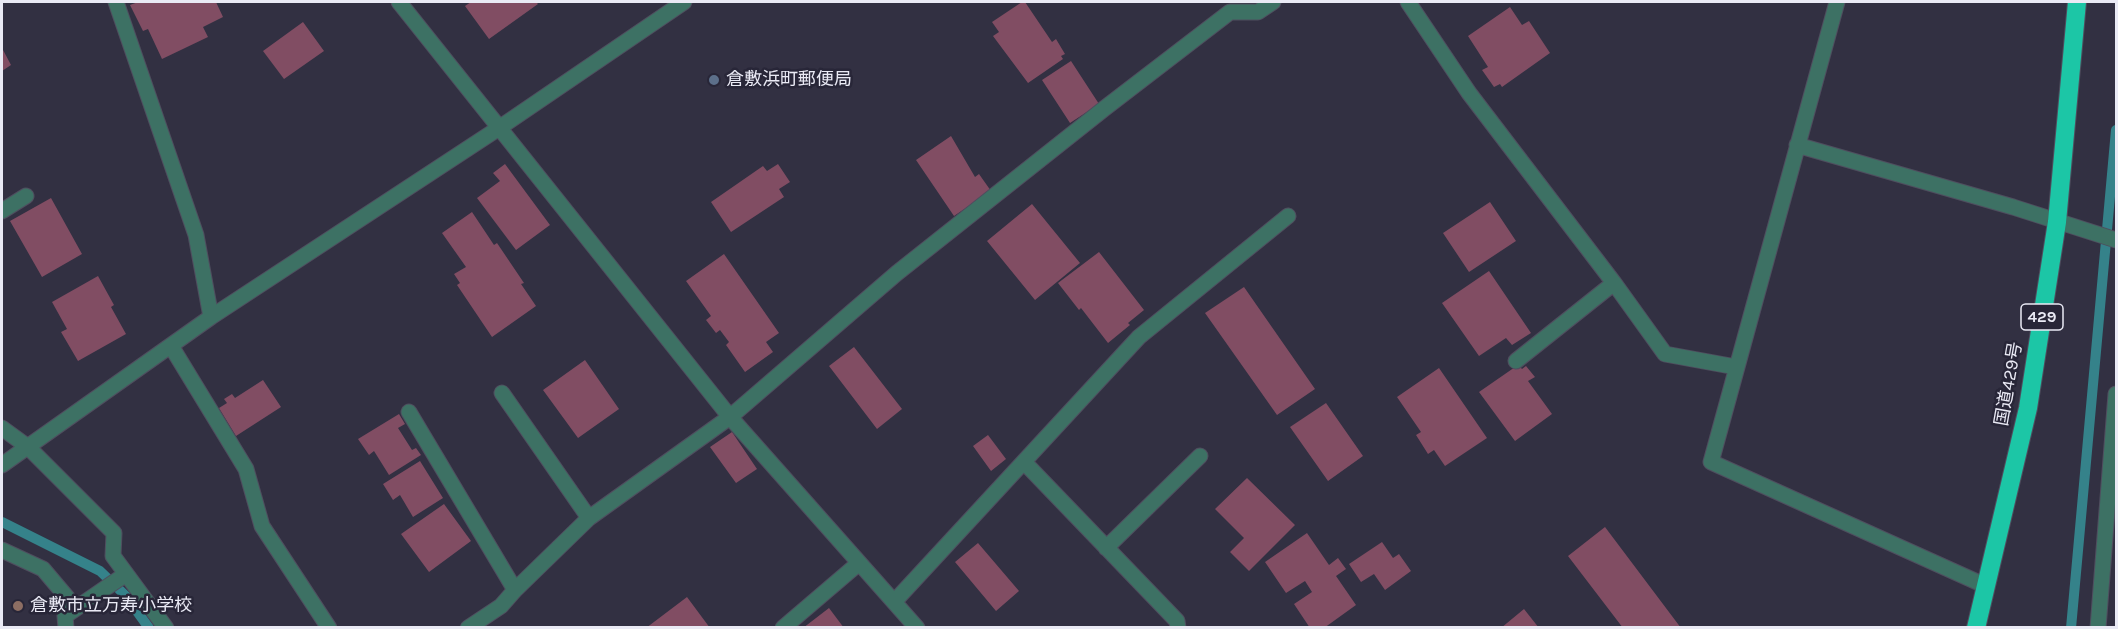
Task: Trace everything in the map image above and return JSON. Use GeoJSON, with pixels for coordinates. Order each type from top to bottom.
{"type":"FeatureCollection","features":[{"type":"Feature","properties":{"kind":"highway","name":"国道429号"},"geometry":{"type":"LineString","coordinates":[[1976,627],[2028,408],[2057,222],[2077,2]]}},
{"type":"Feature","properties":{"kind":"street"},"geometry":{"type":"LineString","coordinates":[[116,2],[196,235],[211,316]]}},
{"type":"Feature","properties":{"kind":"street"},"geometry":{"type":"LineString","coordinates":[[399,2],[730,417],[917,627]]}},
{"type":"Feature","properties":{"kind":"street"},"geometry":{"type":"LineString","coordinates":[[2,465],[211,316],[500,128],[684,2]]}},
{"type":"Feature","properties":{"kind":"street"},"geometry":{"type":"LineString","coordinates":[[468,627],[501,606],[514,590],[589,518],[730,417],[897,273],[1105,108],[1226,7],[1258,12],[1273,2]]}},
{"type":"Feature","properties":{"kind":"street"},"geometry":{"type":"LineString","coordinates":[[1408,2],[1469,93],[1614,283],[1665,354],[1736,367]]}},
{"type":"Feature","properties":{"kind":"street"},"geometry":{"type":"LineString","coordinates":[[1837,2],[1711,462],[1986,586]]}},
{"type":"Feature","properties":{"kind":"street"},"geometry":{"type":"LineString","coordinates":[[1797,145],[2013,207],[2116,240]]}},
{"type":"Feature","properties":{"kind":"street"},"geometry":{"type":"LineString","coordinates":[[2,211],[26,196]]}},
{"type":"Feature","properties":{"kind":"street"},"geometry":{"type":"LineString","coordinates":[[894,602],[1139,337],[1288,216]]}},
{"type":"Feature","properties":{"kind":"street"},"geometry":{"type":"LineString","coordinates":[[1516,361],[1614,283]]}},
{"type":"Feature","properties":{"kind":"street"},"geometry":{"type":"LineString","coordinates":[[171,346],[246,469],[262,526],[329,627]]}},
{"type":"Feature","properties":{"kind":"street"},"geometry":{"type":"LineString","coordinates":[[502,393],[589,518]]}},
{"type":"Feature","properties":{"kind":"street"},"geometry":{"type":"LineString","coordinates":[[2098,627],[2116,394]]}},
{"type":"Feature","properties":{"kind":"street"},"geometry":{"type":"LineString","coordinates":[[409,412],[514,590]]}},
{"type":"Feature","properties":{"kind":"street"},"geometry":{"type":"LineString","coordinates":[[2,428],[28,447],[114,533],[113,556],[117,580],[166,627]]}},
{"type":"Feature","properties":{"kind":"street"},"geometry":{"type":"LineString","coordinates":[[1106,548],[1200,456]]}},
{"type":"Feature","properties":{"kind":"street"},"geometry":{"type":"LineString","coordinates":[[1024,462],[1177,621],[1178,627]]}},
{"type":"Feature","properties":{"kind":"street"},"geometry":{"type":"LineString","coordinates":[[2,550],[43,569],[76,608]]}},
{"type":"Feature","properties":{"kind":"street"},"geometry":{"type":"LineString","coordinates":[[783,627],[859,563]]}},
{"type":"Feature","properties":{"kind":"street"},"geometry":{"type":"LineString","coordinates":[[66,627],[65,616],[117,580]]}},
{"type":"Feature","properties":{"kind":"building"},"geometry":{"type":"Polygon","coordinates":[[[138,2],[216,2],[223,17],[203,27],[208,37],[162,59],[148,29],[143,31],[130,5],[138,2]]]}},
{"type":"Feature","properties":{"kind":"building"},"geometry":{"type":"Polygon","coordinates":[[[471,2],[536,2],[538,4],[489,39],[465,6],[471,2]]]}},
{"type":"Feature","properties":{"kind":"building"},"geometry":{"type":"Polygon","coordinates":[[[1025,2],[1052,42],[1056,39],[1065,54],[1061,56],[1063,59],[1028,83],[993,36],[999,32],[992,22],[1025,2]]]}},
{"type":"Feature","properties":{"kind":"building"},"geometry":{"type":"Polygon","coordinates":[[[1510,7],[1522,25],[1529,21],[1550,53],[1502,87],[1500,84],[1494,87],[1482,70],[1488,67],[1468,36],[1510,7]]]}},
{"type":"Feature","properties":{"kind":"building"},"geometry":{"type":"Polygon","coordinates":[[[303,22],[324,51],[284,79],[263,51],[303,22]]]}},
{"type":"Feature","properties":{"kind":"building"},"geometry":{"type":"Polygon","coordinates":[[[2,48],[11,65],[2,71],[2,48]]]}},
{"type":"Feature","properties":{"kind":"building"},"geometry":{"type":"Polygon","coordinates":[[[1071,61],[1099,104],[1070,123],[1042,80],[1071,61]]]}},
{"type":"Feature","properties":{"kind":"building"},"geometry":{"type":"Polygon","coordinates":[[[951,136],[975,177],[979,174],[991,191],[954,216],[916,160],[951,136]]]}},
{"type":"Feature","properties":{"kind":"building"},"geometry":{"type":"Polygon","coordinates":[[[505,164],[550,225],[516,250],[477,198],[500,181],[493,173],[505,164]]]}},
{"type":"Feature","properties":{"kind":"building"},"geometry":{"type":"Polygon","coordinates":[[[778,164],[790,182],[779,189],[784,197],[731,232],[711,202],[763,166],[767,171],[778,164]]]}},
{"type":"Feature","properties":{"kind":"building"},"geometry":{"type":"Polygon","coordinates":[[[51,198],[82,254],[42,277],[10,221],[51,198]]]}},
{"type":"Feature","properties":{"kind":"building"},"geometry":{"type":"Polygon","coordinates":[[[1490,202],[1516,241],[1469,272],[1443,233],[1490,202]]]}},
{"type":"Feature","properties":{"kind":"building"},"geometry":{"type":"Polygon","coordinates":[[[1032,204],[1080,263],[1035,300],[987,241],[1032,204]]]}},
{"type":"Feature","properties":{"kind":"building"},"geometry":{"type":"Polygon","coordinates":[[[472,212],[494,245],[497,243],[524,283],[521,284],[536,306],[492,337],[457,285],[460,283],[454,274],[466,267],[442,233],[472,212]]]}},
{"type":"Feature","properties":{"kind":"building"},"geometry":{"type":"Polygon","coordinates":[[[1099,252],[1144,310],[1108,343],[1058,283],[1099,252]]]}},
{"type":"Feature","properties":{"kind":"building"},"geometry":{"type":"Polygon","coordinates":[[[724,254],[779,333],[766,342],[773,352],[745,372],[726,345],[729,342],[720,330],[716,333],[706,320],[711,316],[686,281],[724,254]]]}},
{"type":"Feature","properties":{"kind":"building"},"geometry":{"type":"Polygon","coordinates":[[[1489,271],[1531,333],[1512,345],[1506,338],[1479,356],[1442,303],[1489,271]]]}},
{"type":"Feature","properties":{"kind":"building"},"geometry":{"type":"Polygon","coordinates":[[[98,276],[114,305],[111,307],[126,334],[78,361],[61,332],[67,329],[52,302],[98,276]]]}},
{"type":"Feature","properties":{"kind":"building"},"geometry":{"type":"Polygon","coordinates":[[[1244,287],[1315,389],[1277,415],[1205,313],[1244,287]]]}},
{"type":"Feature","properties":{"kind":"building"},"geometry":{"type":"Polygon","coordinates":[[[854,347],[902,409],[877,429],[829,366],[854,347]]]}},
{"type":"Feature","properties":{"kind":"building"},"geometry":{"type":"Polygon","coordinates":[[[585,360],[619,409],[578,438],[543,390],[585,360]]]}},
{"type":"Feature","properties":{"kind":"building"},"geometry":{"type":"Polygon","coordinates":[[[1518,365],[1522,369],[1526,366],[1535,377],[1528,381],[1552,414],[1515,441],[1479,392],[1518,365]]]}},
{"type":"Feature","properties":{"kind":"building"},"geometry":{"type":"Polygon","coordinates":[[[1439,368],[1487,438],[1445,466],[1434,450],[1428,454],[1416,435],[1421,432],[1397,397],[1439,368]]]}},
{"type":"Feature","properties":{"kind":"building"},"geometry":{"type":"Polygon","coordinates":[[[263,380],[281,407],[236,436],[219,408],[227,403],[224,399],[232,394],[235,398],[263,380]]]}},
{"type":"Feature","properties":{"kind":"building"},"geometry":{"type":"Polygon","coordinates":[[[1326,403],[1363,456],[1328,481],[1290,427],[1326,403]]]}},
{"type":"Feature","properties":{"kind":"building"},"geometry":{"type":"Polygon","coordinates":[[[399,414],[405,424],[398,428],[412,450],[416,448],[421,455],[389,475],[374,451],[369,455],[358,439],[399,414]]]}},
{"type":"Feature","properties":{"kind":"building"},"geometry":{"type":"Polygon","coordinates":[[[732,432],[757,469],[736,483],[710,447],[732,432]]]}},
{"type":"Feature","properties":{"kind":"building"},"geometry":{"type":"Polygon","coordinates":[[[988,435],[1006,459],[991,471],[973,446],[988,435]]]}},
{"type":"Feature","properties":{"kind":"building"},"geometry":{"type":"Polygon","coordinates":[[[420,461],[443,498],[413,517],[400,495],[393,500],[383,484],[420,461]]]}},
{"type":"Feature","properties":{"kind":"building"},"geometry":{"type":"Polygon","coordinates":[[[1247,478],[1295,525],[1249,571],[1230,552],[1244,538],[1215,509],[1247,478]]]}},
{"type":"Feature","properties":{"kind":"building"},"geometry":{"type":"Polygon","coordinates":[[[444,504],[471,541],[429,572],[401,534],[444,504]]]}},
{"type":"Feature","properties":{"kind":"building"},"geometry":{"type":"Polygon","coordinates":[[[1605,527],[1681,628],[1623,628],[1568,556],[1605,527]]]}},
{"type":"Feature","properties":{"kind":"building"},"geometry":{"type":"Polygon","coordinates":[[[1307,533],[1329,565],[1338,558],[1346,569],[1336,576],[1356,605],[1324,628],[1310,628],[1294,604],[1312,592],[1305,581],[1286,593],[1265,562],[1307,533]]]}},
{"type":"Feature","properties":{"kind":"building"},"geometry":{"type":"Polygon","coordinates":[[[1382,542],[1393,558],[1399,554],[1411,571],[1385,590],[1374,574],[1361,582],[1349,564],[1382,542]]]}},
{"type":"Feature","properties":{"kind":"building"},"geometry":{"type":"Polygon","coordinates":[[[978,543],[1019,591],[996,611],[955,562],[978,543]]]}},
{"type":"Feature","properties":{"kind":"building"},"geometry":{"type":"Polygon","coordinates":[[[687,597],[710,628],[646,628],[687,597]]]}},
{"type":"Feature","properties":{"kind":"building"},"geometry":{"type":"Polygon","coordinates":[[[829,608],[844,628],[803,628],[829,608]]]}},
{"type":"Feature","properties":{"kind":"building"},"geometry":{"type":"Polygon","coordinates":[[[1524,609],[1539,628],[1501,628],[1524,609]]]}},
{"type":"Feature","properties":{"kind":"waterway"},"geometry":{"type":"LineString","coordinates":[[2071,628],[2116,130]]}},
{"type":"Feature","properties":{"kind":"waterway"},"geometry":{"type":"LineString","coordinates":[[2,522],[100,571],[126,596],[149,628]]}},
{"type":"Feature","properties":{"kind":"place","name":"倉敷浜町郵便局"},"geometry":{"type":"Point","coordinates":[714,80]}},
{"type":"Feature","properties":{"kind":"place","name":"倉敷市立万寿小学校"},"geometry":{"type":"Point","coordinates":[18,606]}}]}
